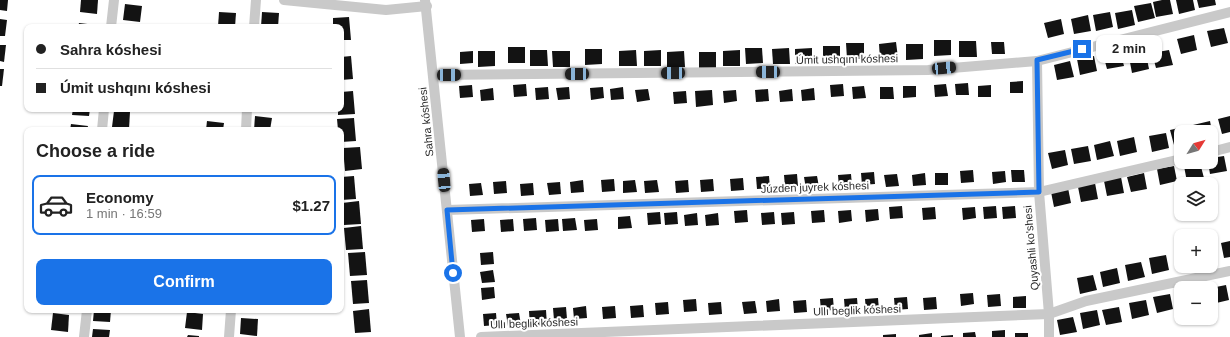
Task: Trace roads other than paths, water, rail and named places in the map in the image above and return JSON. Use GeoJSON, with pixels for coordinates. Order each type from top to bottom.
{"type":"FeatureCollection","features":[{"type":"Feature","properties":{"kind":"street"},"geometry":{"type":"LineString","coordinates":[[111,24],[114,0]]}},
{"type":"Feature","properties":{"kind":"street"},"geometry":{"type":"LineString","coordinates":[[254,24],[256,0]]}},
{"type":"Feature","properties":{"kind":"street"},"geometry":{"type":"LineString","coordinates":[[284,0],[386,10],[426,3]]}},
{"type":"Feature","properties":{"kind":"street","name":"Sahra kóshesi"},"geometry":{"type":"LineString","coordinates":[[426,3],[460,337]]}},
{"type":"Feature","properties":{"kind":"street","name":"Úmit ushqını kóshesi"},"geometry":{"type":"LineString","coordinates":[[434,76],[928,70],[1037,60],[1230,12]]}},
{"type":"Feature","properties":{"kind":"street","name":"Quyashli ko'shesi"},"geometry":{"type":"LineString","coordinates":[[1037,60],[1039,192],[1049,314],[1049,337]]}},
{"type":"Feature","properties":{"kind":"street"},"geometry":{"type":"LineString","coordinates":[[102,127],[104,112]]}},
{"type":"Feature","properties":{"kind":"street"},"geometry":{"type":"LineString","coordinates":[[246,127],[247,112]]}},
{"type":"Feature","properties":{"kind":"street"},"geometry":{"type":"LineString","coordinates":[[1218,150],[1230,147]]}},
{"type":"Feature","properties":{"kind":"street","name":"Júzden juyrek kóshesi"},"geometry":{"type":"LineString","coordinates":[[447,210],[1039,192],[1174,161]]}},
{"type":"Feature","properties":{"kind":"street","name":"Ullı beglik kóshesi"},"geometry":{"type":"LineString","coordinates":[[481,337],[1049,314],[1086,301],[1230,271]]}},
{"type":"Feature","properties":{"kind":"street"},"geometry":{"type":"LineString","coordinates":[[84,337],[87,313]]}},
{"type":"Feature","properties":{"kind":"street"},"geometry":{"type":"LineString","coordinates":[[229,337],[231,313]]}}]}
